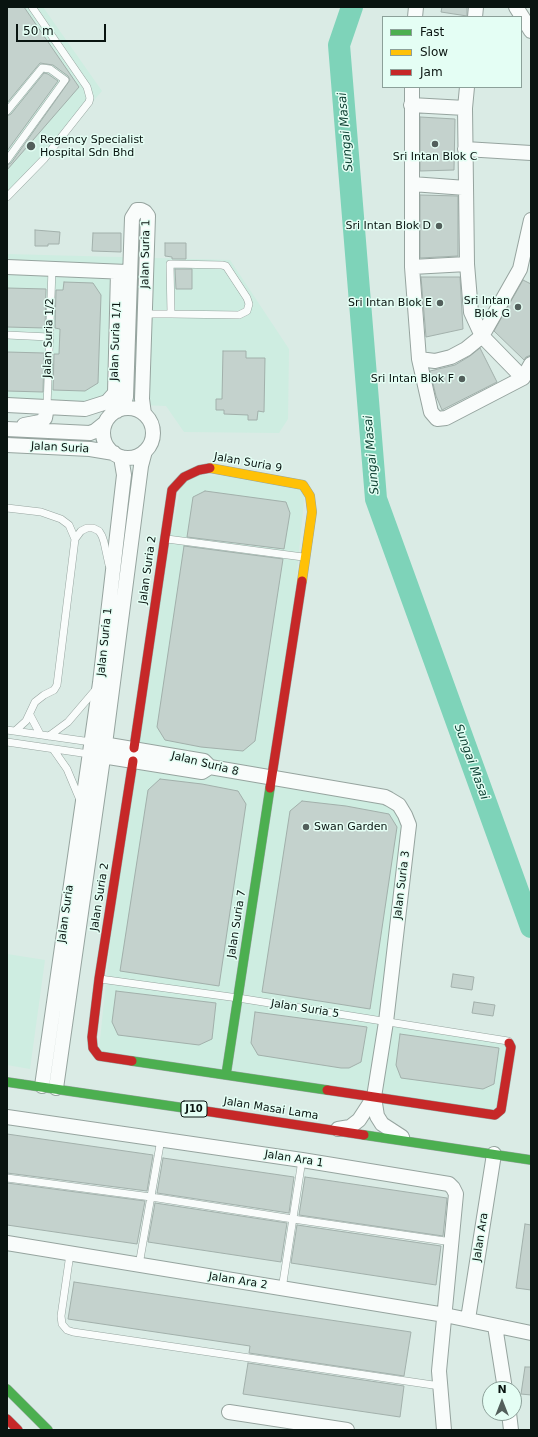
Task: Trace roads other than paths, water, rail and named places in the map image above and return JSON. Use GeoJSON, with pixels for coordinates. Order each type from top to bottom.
{"type":"FeatureCollection","features":[{"type":"Feature","properties":{"kind":"main road","name":"Jalan Suria 9"},"geometry":{"type":"LineString","coordinates":[[172,490],[184,477],[199,470],[210,468],[303,485]]}},
{"type":"Feature","properties":{"kind":"main road","name":"Jalan Suria 7"},"geometry":{"type":"LineString","coordinates":[[226,1074],[312,512],[310,496],[303,485]]}},
{"type":"Feature","properties":{"kind":"main road","name":"Jalan Suria 2"},"geometry":{"type":"LineString","coordinates":[[172,490],[134,755],[99,979],[92,1037],[93,1048],[99,1056],[226,1074]]}},
{"type":"Feature","properties":{"kind":"main road"},"geometry":{"type":"LineString","coordinates":[[226,1074],[495,1115],[501,1110],[511,1047],[509,1043]]}},
{"type":"Feature","properties":{"kind":"main road","name":"Jalan Masai Lama"},"geometry":{"type":"LineString","coordinates":[[7,1082],[56,1088],[531,1160]]}},
{"type":"Feature","properties":{"kind":"main road"},"geometry":{"type":"LineString","coordinates":[[7,1389],[48,1430]]}},
{"type":"Feature","properties":{"kind":"main road"},"geometry":{"type":"LineString","coordinates":[[7,1419],[18,1430]]}},
{"type":"Feature","properties":{"kind":"street"},"geometry":{"type":"LineString","coordinates":[[516,7],[522,16]]}},
{"type":"Feature","properties":{"kind":"street"},"geometry":{"type":"LineString","coordinates":[[522,17],[531,31]]}},
{"type":"Feature","properties":{"kind":"street"},"geometry":{"type":"LineString","coordinates":[[412,88],[412,267],[420,359],[431,412],[437,418],[446,418],[523,378],[531,364]]}},
{"type":"Feature","properties":{"kind":"street"},"geometry":{"type":"LineString","coordinates":[[467,88],[465,108],[465,149],[467,264],[471,312],[482,336],[523,378]]}},
{"type":"Feature","properties":{"kind":"street"},"geometry":{"type":"LineString","coordinates":[[411,105],[465,108]]}},
{"type":"Feature","properties":{"kind":"street"},"geometry":{"type":"LineString","coordinates":[[465,149],[531,154]]}},
{"type":"Feature","properties":{"kind":"street"},"geometry":{"type":"LineString","coordinates":[[412,184],[466,188]]}},
{"type":"Feature","properties":{"kind":"street","name":"Jalan Suria 1"},"geometry":{"type":"LineString","coordinates":[[117,411],[124,403],[126,398],[124,272],[132,218],[137,210],[141,210],[148,216],[142,399],[144,414]]}},
{"type":"Feature","properties":{"kind":"street"},"geometry":{"type":"LineString","coordinates":[[420,359],[435,360],[451,357],[466,349],[482,336],[526,271],[531,220]]}},
{"type":"Feature","properties":{"kind":"street"},"geometry":{"type":"LineString","coordinates":[[412,267],[467,264]]}},
{"type":"Feature","properties":{"kind":"street"},"geometry":{"type":"LineString","coordinates":[[7,267],[146,273]]}},
{"type":"Feature","properties":{"kind":"street","name":"Jalan Suria 1/1"},"geometry":{"type":"LineString","coordinates":[[7,405],[85,409],[107,402],[115,393],[124,272]]}},
{"type":"Feature","properties":{"kind":"street"},"geometry":{"type":"LineString","coordinates":[[7,429],[40,422],[45,418],[47,407]]}},
{"type":"Feature","properties":{"kind":"street"},"geometry":{"type":"LineString","coordinates":[[125,408],[133,409],[144,414],[151,422],[153,437],[145,451],[138,456],[130,458],[117,455],[107,447],[104,440],[103,431],[105,423],[110,416],[117,411],[125,408]]}},
{"type":"Feature","properties":{"kind":"street","name":"Jalan Suria"},"geometry":{"type":"LineString","coordinates":[[7,429],[90,433],[105,423]]}},
{"type":"Feature","properties":{"kind":"street","name":"Jalan Suria"},"geometry":{"type":"LineString","coordinates":[[7,445],[90,449],[117,455]]}},
{"type":"Feature","properties":{"kind":"street","name":"Jalan Suria 1"},"geometry":{"type":"LineString","coordinates":[[97,806],[141,466],[145,451]]}},
{"type":"Feature","properties":{"kind":"street","name":"Jalan Suria 1"},"geometry":{"type":"LineString","coordinates":[[90,748],[100,683],[124,475],[117,455]]}},
{"type":"Feature","properties":{"kind":"street","name":"Jalan Suria"},"geometry":{"type":"LineString","coordinates":[[42,1086],[90,748]]}},
{"type":"Feature","properties":{"kind":"street","name":"Jalan Suria 8"},"geometry":{"type":"LineString","coordinates":[[90,748],[134,755],[204,761],[210,767],[271,778]]}},
{"type":"Feature","properties":{"kind":"street","name":"Jalan Suria 3"},"geometry":{"type":"LineString","coordinates":[[271,778],[389,798],[399,806],[409,824],[386,1022],[374,1097],[376,1116],[382,1124],[410,1142]]}},
{"type":"Feature","properties":{"kind":"street","name":"Jalan Suria"},"geometry":{"type":"LineString","coordinates":[[56,1088],[97,806]]}},
{"type":"Feature","properties":{"kind":"street"},"geometry":{"type":"LineString","coordinates":[[333,1130],[350,1126],[359,1120],[374,1097]]}},
{"type":"Feature","properties":{"kind":"street","name":"Jalan Ara 1"},"geometry":{"type":"LineString","coordinates":[[7,1117],[302,1160],[449,1184],[456,1194],[439,1371],[444,1430]]}},
{"type":"Feature","properties":{"kind":"street","name":"Jalan Ara"},"geometry":{"type":"LineString","coordinates":[[468,1319],[494,1154]]}},
{"type":"Feature","properties":{"kind":"street","name":"Jalan Ara 2"},"geometry":{"type":"LineString","coordinates":[[7,1243],[445,1315],[531,1333]]}},
{"type":"Feature","properties":{"kind":"street"},"geometry":{"type":"LineString","coordinates":[[495,1326],[504,1381]]}},
{"type":"Feature","properties":{"kind":"street"},"geometry":{"type":"LineString","coordinates":[[229,1412],[347,1430]]}},
{"type":"Feature","properties":{"kind":"lane"},"geometry":{"type":"LineString","coordinates":[[7,197],[44,159],[89,102],[90,98],[87,86],[32,7]]}},
{"type":"Feature","properties":{"kind":"lane"},"geometry":{"type":"LineString","coordinates":[[7,111],[42,68],[50,69],[65,80],[7,160]]}},
{"type":"Feature","properties":{"kind":"lane"},"geometry":{"type":"LineString","coordinates":[[144,314],[239,315],[247,311],[249,304],[247,298],[226,266],[170,264],[170,314]]}},
{"type":"Feature","properties":{"kind":"lane","name":"Jalan Suria 1/2"},"geometry":{"type":"LineString","coordinates":[[47,407],[52,269]]}},
{"type":"Feature","properties":{"kind":"lane"},"geometry":{"type":"LineString","coordinates":[[7,335],[49,337]]}},
{"type":"Feature","properties":{"kind":"lane"},"geometry":{"type":"LineString","coordinates":[[7,508],[41,512],[61,519],[69,525],[75,539]]}},
{"type":"Feature","properties":{"kind":"lane"},"geometry":{"type":"LineString","coordinates":[[15,731],[26,722],[30,715],[30,710],[35,702],[54,690],[57,685],[75,539],[81,531],[87,528],[93,528],[99,531],[104,542],[112,579]]}},
{"type":"Feature","properties":{"kind":"lane"},"geometry":{"type":"LineString","coordinates":[[165,538],[305,557]]}},
{"type":"Feature","properties":{"kind":"lane"},"geometry":{"type":"LineString","coordinates":[[49,736],[68,722],[100,683]]}},
{"type":"Feature","properties":{"kind":"lane"},"geometry":{"type":"LineString","coordinates":[[30,715],[40,734]]}},
{"type":"Feature","properties":{"kind":"lane"},"geometry":{"type":"LineString","coordinates":[[7,730],[40,734],[90,748]]}},
{"type":"Feature","properties":{"kind":"lane"},"geometry":{"type":"LineString","coordinates":[[7,742],[53,749],[90,748]]}},
{"type":"Feature","properties":{"kind":"lane"},"geometry":{"type":"LineString","coordinates":[[53,749],[67,769],[82,804]]}},
{"type":"Feature","properties":{"kind":"lane","name":"Jalan Suria 5"},"geometry":{"type":"LineString","coordinates":[[99,979],[238,998],[507,1040],[509,1043]]}},
{"type":"Feature","properties":{"kind":"lane"},"geometry":{"type":"LineString","coordinates":[[139,1265],[160,1139]]}},
{"type":"Feature","properties":{"kind":"lane"},"geometry":{"type":"LineString","coordinates":[[282,1289],[302,1160]]}},
{"type":"Feature","properties":{"kind":"lane"},"geometry":{"type":"LineString","coordinates":[[7,1178],[151,1197],[452,1242]]}},
{"type":"Feature","properties":{"kind":"lane"},"geometry":{"type":"LineString","coordinates":[[70,1254],[61,1316],[62,1324],[67,1330],[440,1386]]}},
{"type":"Feature","properties":{"kind":"waterway","name":"Sungai Masai"},"geometry":{"type":"LineString","coordinates":[[352,7],[339,45],[376,499],[531,927]]}},
{"type":"Feature","properties":{"kind":"place","name":"Sri Intan Blok C"},"geometry":{"type":"Point","coordinates":[435,144]}},
{"type":"Feature","properties":{"kind":"place","name":"Regency Specialist Hospital Sdn Bhd"},"geometry":{"type":"Point","coordinates":[31,146]}},
{"type":"Feature","properties":{"kind":"place","name":"Sri Intan Blok D"},"geometry":{"type":"Point","coordinates":[439,226]}},
{"type":"Feature","properties":{"kind":"place","name":"Sri Intan Blok E"},"geometry":{"type":"Point","coordinates":[440,303]}},
{"type":"Feature","properties":{"kind":"place","name":"Sri Intan Blok G"},"geometry":{"type":"Point","coordinates":[518,307]}},
{"type":"Feature","properties":{"kind":"place","name":"Sri Intan Blok F"},"geometry":{"type":"Point","coordinates":[462,379]}},
{"type":"Feature","properties":{"kind":"place","name":"Swan Garden"},"geometry":{"type":"Point","coordinates":[306,827]}}]}
